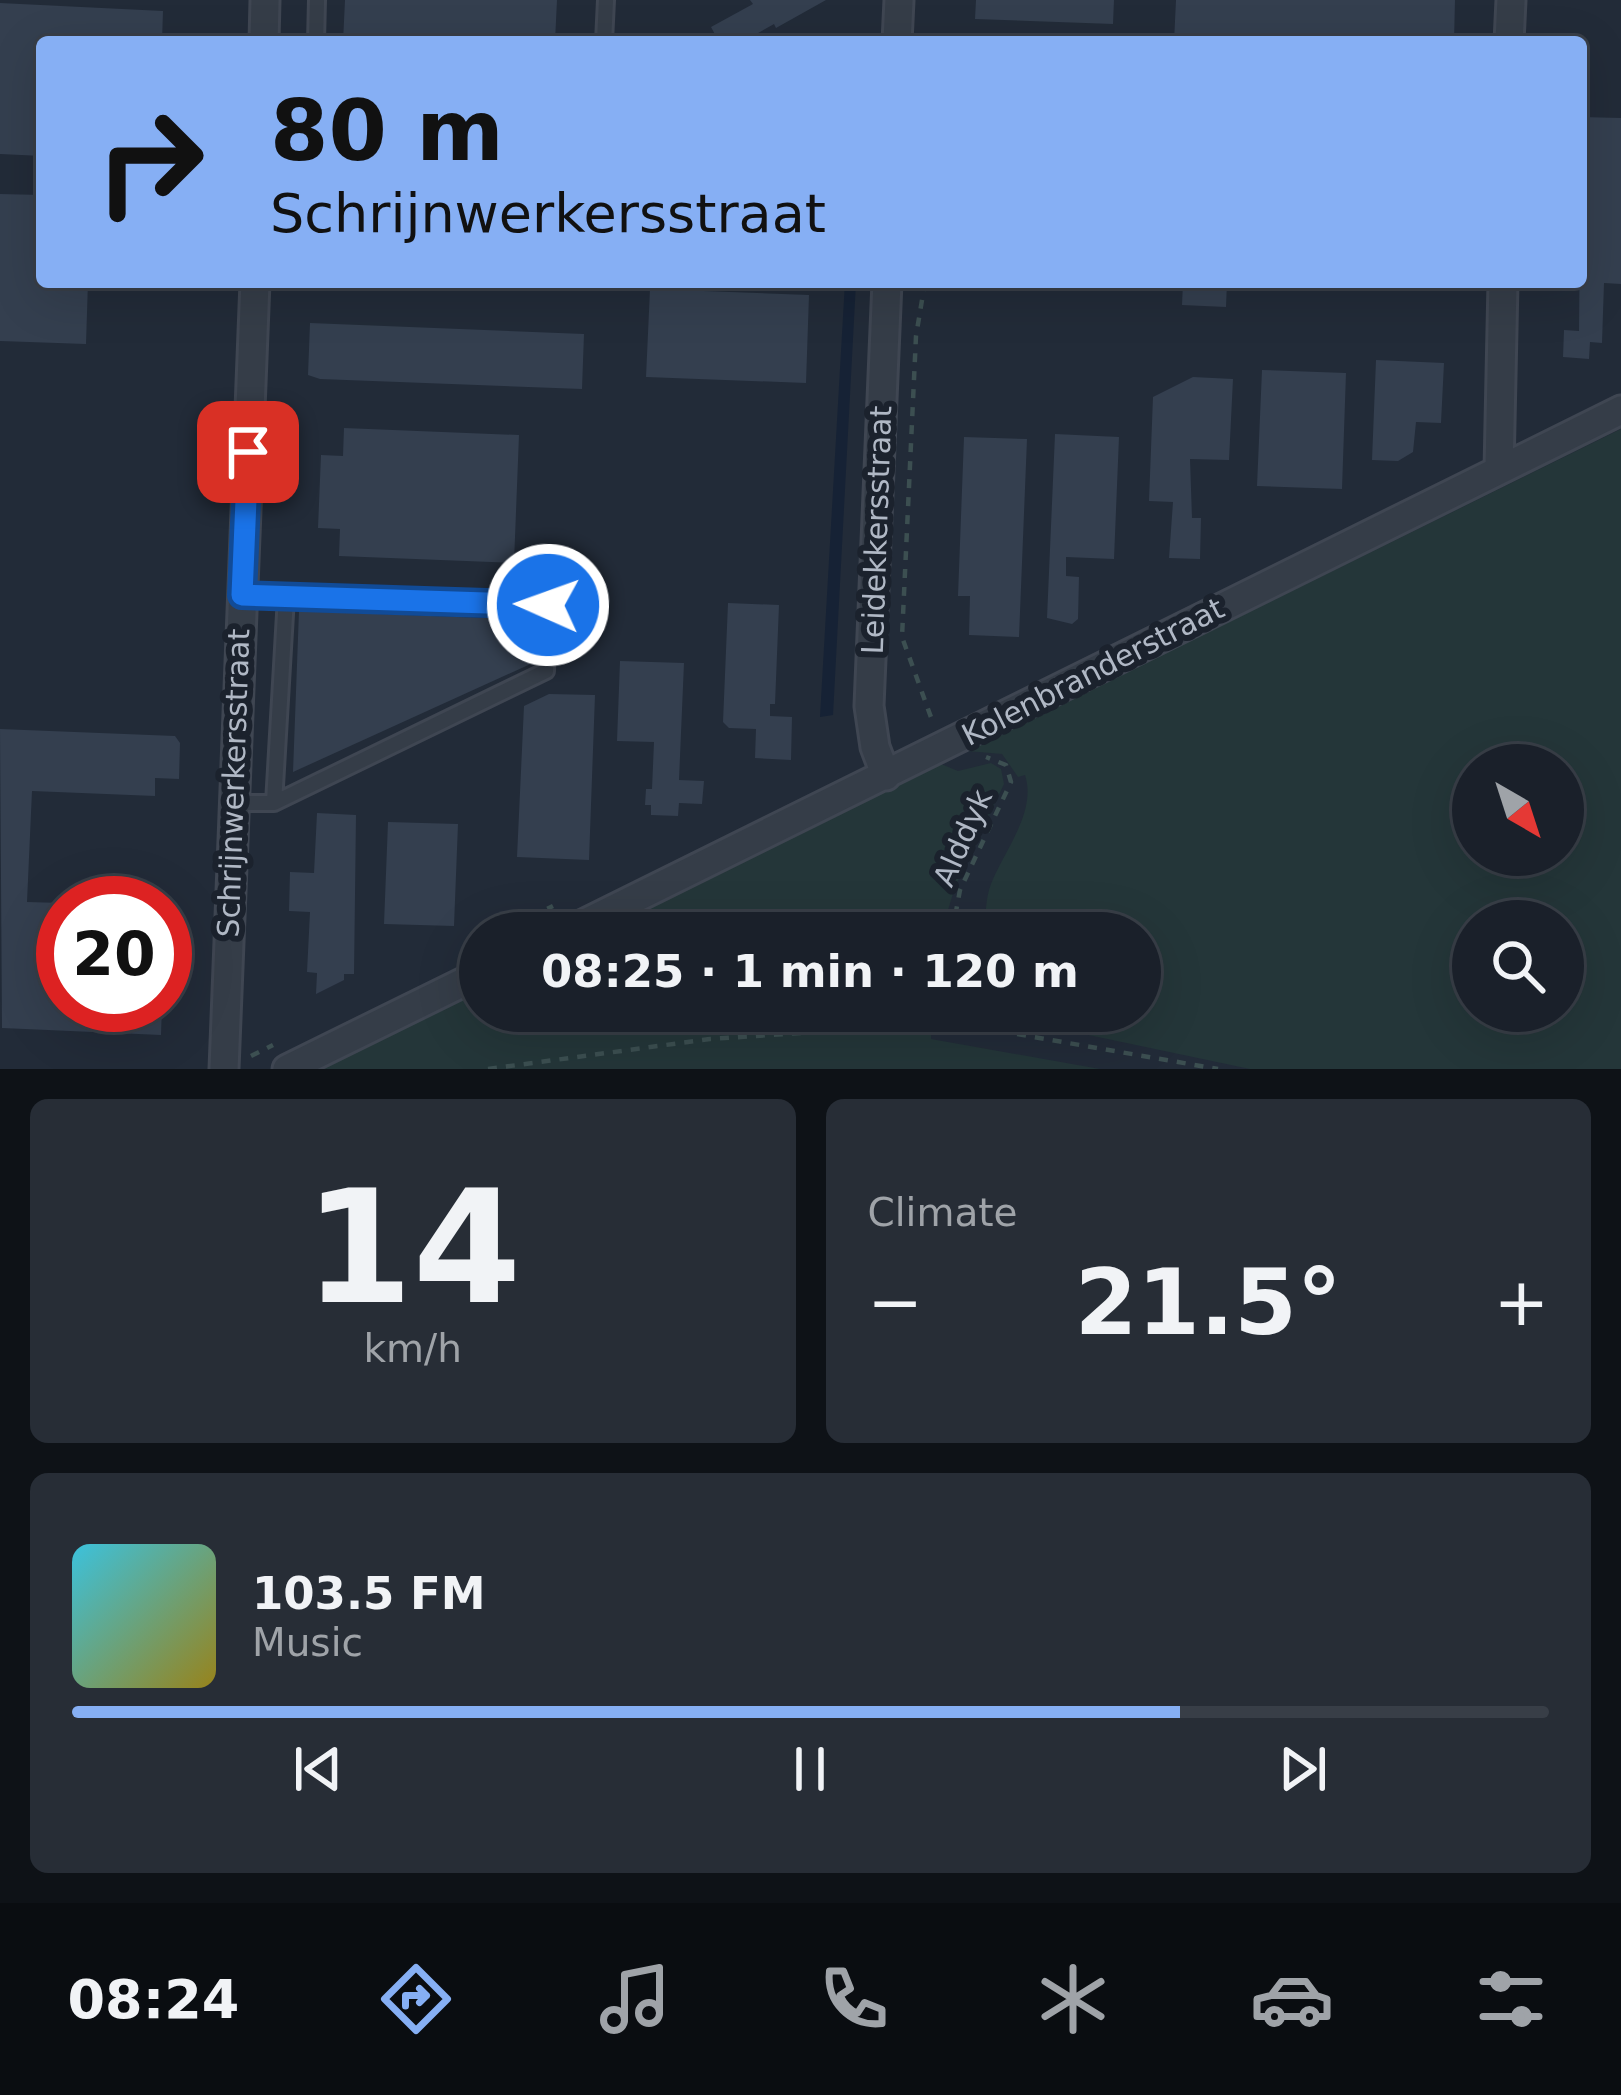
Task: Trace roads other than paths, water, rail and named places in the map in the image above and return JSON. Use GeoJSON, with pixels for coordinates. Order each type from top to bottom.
{"type":"FeatureCollection","features":[{"type":"Feature","properties":{"kind":"street"},"geometry":{"type":"LineString","coordinates":[[264,36],[265,0]]}},
{"type":"Feature","properties":{"kind":"street"},"geometry":{"type":"LineString","coordinates":[[897,36],[899,0]]}},
{"type":"Feature","properties":{"kind":"street"},"geometry":{"type":"LineString","coordinates":[[1509,36],[1511,0]]}},
{"type":"Feature","properties":{"kind":"street","name":"Schrijnwerkersstraat"},"geometry":{"type":"LineString","coordinates":[[224,1069],[254,288]]}},
{"type":"Feature","properties":{"kind":"street","name":"Leidekkersstraat"},"geometry":{"type":"LineString","coordinates":[[886,776],[874,747],[869,706],[887,288]]}},
{"type":"Feature","properties":{"kind":"street"},"geometry":{"type":"LineString","coordinates":[[1498,470],[1503,288]]}},
{"type":"Feature","properties":{"kind":"street","name":"Kolenbranderstraat"},"geometry":{"type":"LineString","coordinates":[[608,912],[1621,410]]}},
{"type":"Feature","properties":{"kind":"street"},"geometry":{"type":"LineString","coordinates":[[286,1069],[459,984]]}},
{"type":"Feature","properties":{"kind":"lane"},"geometry":{"type":"LineString","coordinates":[[316,36],[317,0]]}},
{"type":"Feature","properties":{"kind":"lane"},"geometry":{"type":"LineString","coordinates":[[604,36],[606,0]]}},
{"type":"Feature","properties":{"kind":"lane"},"geometry":{"type":"LineString","coordinates":[[233,803],[274,803],[546,670],[548,605],[242,595]]}},
{"type":"Feature","properties":{"kind":"lane"},"geometry":{"type":"LineString","coordinates":[[274,803],[286,596]]}},
{"type":"Feature","properties":{"kind":"water"},"geometry":{"type":"Polygon","coordinates":[[[845,288],[856,288],[833,715],[820,717],[845,288]]]}}]}
